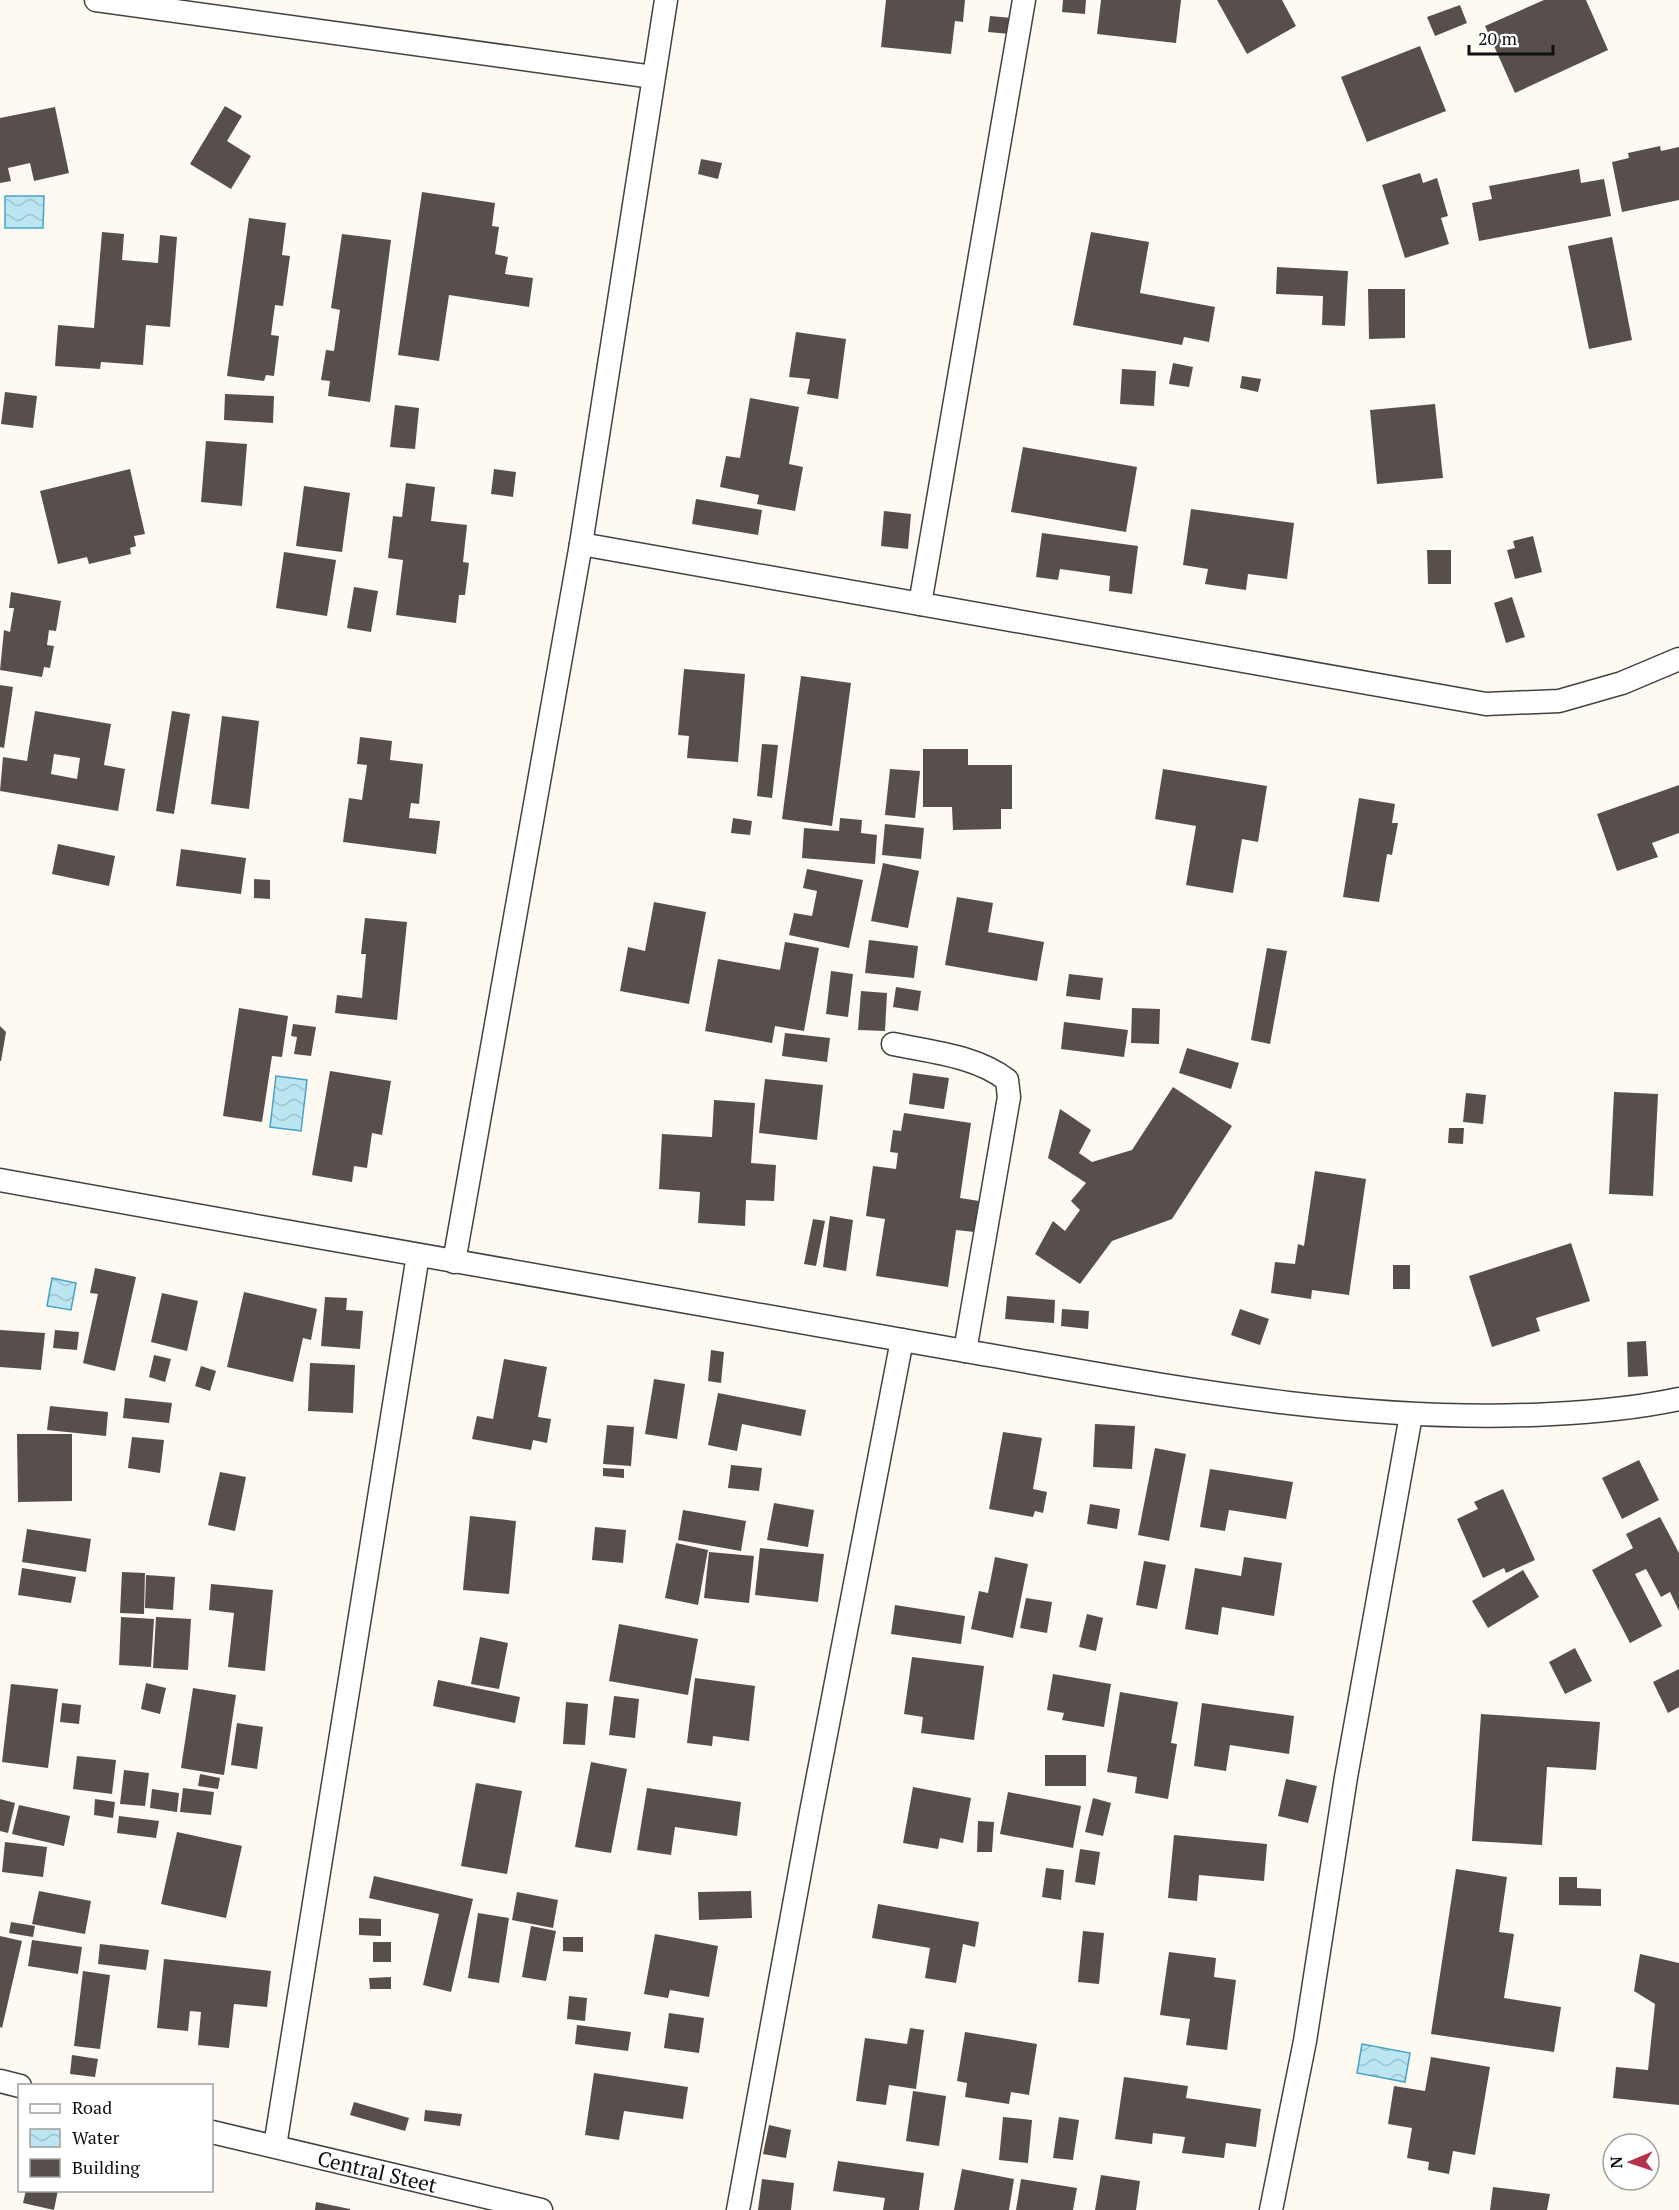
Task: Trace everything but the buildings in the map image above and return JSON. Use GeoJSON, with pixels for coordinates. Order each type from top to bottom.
{"type":"FeatureCollection","features":[{"type":"Feature","properties":{"kind":"street"},"geometry":{"type":"LineString","coordinates":[[96,0],[653,77]]}},
{"type":"Feature","properties":{"kind":"street"},"geometry":{"type":"LineString","coordinates":[[454,1262],[581,544],[666,0]]}},
{"type":"Feature","properties":{"kind":"street"},"geometry":{"type":"LineString","coordinates":[[920,604],[1024,0]]}},
{"type":"Feature","properties":{"kind":"street"},"geometry":{"type":"LineString","coordinates":[[581,544],[1486,704],[1559,700],[1622,682],[1679,659]]}},
{"type":"Feature","properties":{"kind":"street"},"geometry":{"type":"LineString","coordinates":[[893,1044],[993,1069],[1007,1080],[1009,1097],[965,1351]]}},
{"type":"Feature","properties":{"kind":"street"},"geometry":{"type":"LineString","coordinates":[[0,1180],[965,1351],[1261,1399],[1411,1415],[1494,1417],[1582,1412],[1679,1400]]}},
{"type":"Feature","properties":{"kind":"street"},"geometry":{"type":"LineString","coordinates":[[275,2146],[418,1255]]}},
{"type":"Feature","properties":{"kind":"street"},"geometry":{"type":"LineString","coordinates":[[738,2210],[813,1800],[902,1340]]}},
{"type":"Feature","properties":{"kind":"street"},"geometry":{"type":"LineString","coordinates":[[1271,2210],[1305,2041],[1346,1777],[1411,1415]]}},
{"type":"Feature","properties":{"kind":"street"},"geometry":{"type":"LineString","coordinates":[[0,2081],[18,2086]]}},
{"type":"Feature","properties":{"kind":"street","name":"Central Steet"},"geometry":{"type":"LineString","coordinates":[[213,2132],[541,2210]]}},
{"type":"Feature","properties":{"kind":"water"},"geometry":{"type":"Polygon","coordinates":[[[5,196],[44,196],[43,228],[5,228],[5,196]]]}},
{"type":"Feature","properties":{"kind":"water"},"geometry":{"type":"Polygon","coordinates":[[[276,1076],[307,1080],[301,1131],[270,1127],[276,1076]]]}},
{"type":"Feature","properties":{"kind":"water"},"geometry":{"type":"Polygon","coordinates":[[[52,1278],[76,1283],[71,1310],[47,1306],[52,1278]]]}},
{"type":"Feature","properties":{"kind":"water"},"geometry":{"type":"Polygon","coordinates":[[[1362,2044],[1410,2053],[1405,2082],[1357,2073],[1362,2044]]]}}]}
